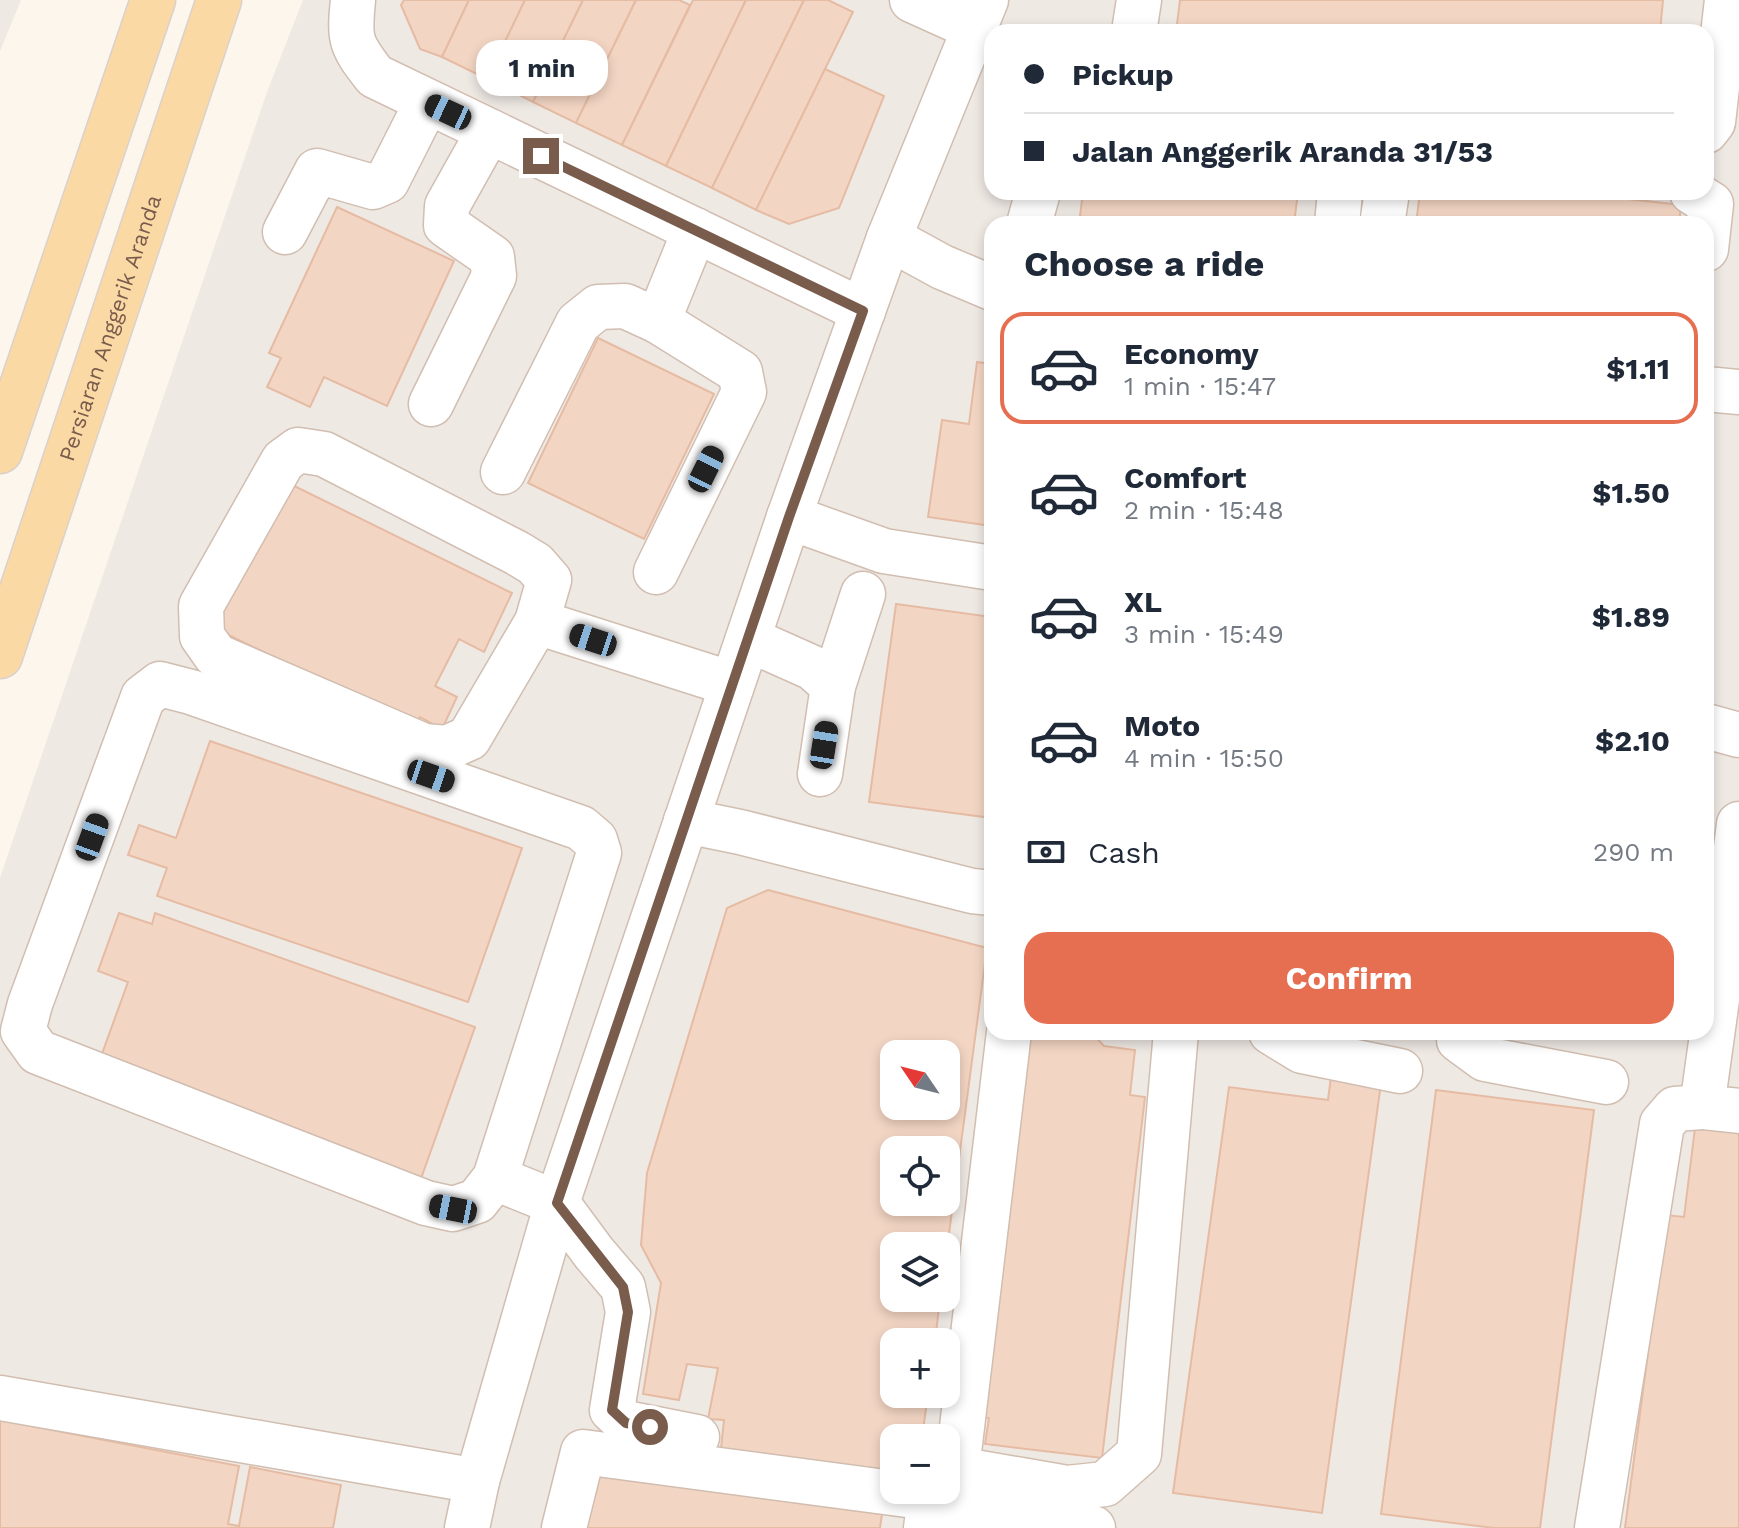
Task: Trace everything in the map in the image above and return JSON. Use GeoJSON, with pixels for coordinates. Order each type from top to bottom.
{"type":"FeatureCollection","features":[{"type":"Feature","properties":{"kind":"main road"},"geometry":{"type":"LineString","coordinates":[[0,451],[153,0]]}},
{"type":"Feature","properties":{"kind":"main road","name":"Persiaran Anggerik Aranda"},"geometry":{"type":"LineString","coordinates":[[0,656],[219,0]]}},
{"type":"Feature","properties":{"kind":"street"},"geometry":{"type":"LineString","coordinates":[[353,0],[350,33],[358,55],[375,76],[863,311]]}},
{"type":"Feature","properties":{"kind":"street"},"geometry":{"type":"LineString","coordinates":[[467,1528],[477,1481],[557,1203],[732,684],[889,238],[980,14],[912,0]]}},
{"type":"Feature","properties":{"kind":"street"},"geometry":{"type":"LineString","coordinates":[[1135,24],[1139,0]]}},
{"type":"Feature","properties":{"kind":"street"},"geometry":{"type":"LineString","coordinates":[[1719,126],[1727,0]]}},
{"type":"Feature","properties":{"kind":"street"},"geometry":{"type":"LineString","coordinates":[[285,232],[317,171],[373,187],[387,181],[427,102]]}},
{"type":"Feature","properties":{"kind":"street"},"geometry":{"type":"LineString","coordinates":[[431,404],[494,276],[492,257],[446,225],[447,206],[489,131]]}},
{"type":"Feature","properties":{"kind":"street"},"geometry":{"type":"LineString","coordinates":[[658,321],[695,230]]}},
{"type":"Feature","properties":{"kind":"street"},"geometry":{"type":"LineString","coordinates":[[889,238],[942,267],[984,285]]}},
{"type":"Feature","properties":{"kind":"street"},"geometry":{"type":"LineString","coordinates":[[503,472],[578,323],[598,307],[625,306],[658,321],[740,372],[744,392],[656,572]]}},
{"type":"Feature","properties":{"kind":"street"},"geometry":{"type":"LineString","coordinates":[[1714,390],[1739,392]]}},
{"type":"Feature","properties":{"kind":"street"},"geometry":{"type":"LineString","coordinates":[[298,450],[324,454],[535,564],[549,580],[537,622],[469,738],[447,748],[424,746],[216,656],[202,636],[201,606],[283,461],[298,450]]}},
{"type":"Feature","properties":{"kind":"street"},"geometry":{"type":"LineString","coordinates":[[789,517],[884,551],[984,567]]}},
{"type":"Feature","properties":{"kind":"street"},"geometry":{"type":"LineString","coordinates":[[820,774],[833,686],[863,594]]}},
{"type":"Feature","properties":{"kind":"street"},"geometry":{"type":"LineString","coordinates":[[537,622],[732,684]]}},
{"type":"Feature","properties":{"kind":"street"},"geometry":{"type":"LineString","coordinates":[[748,639],[813,668],[833,686]]}},
{"type":"Feature","properties":{"kind":"street"},"geometry":{"type":"LineString","coordinates":[[160,684],[191,692],[581,828],[595,840],[599,853],[495,1178],[477,1201],[453,1209],[426,1203],[38,1052],[23,1031],[30,1004],[143,697],[160,684]]}},
{"type":"Feature","properties":{"kind":"street"},"geometry":{"type":"LineString","coordinates":[[1714,728],[1739,735]]}},
{"type":"Feature","properties":{"kind":"street"},"geometry":{"type":"LineString","coordinates":[[686,821],[984,892]]}},
{"type":"Feature","properties":{"kind":"street"},"geometry":{"type":"LineString","coordinates":[[1597,1528],[1662,1124],[1675,1109],[1720,1109],[1721,985],[1739,824]]}},
{"type":"Feature","properties":{"kind":"street"},"geometry":{"type":"LineString","coordinates":[[1008,1040],[957,1469],[1067,1488],[1105,1484],[1139,1454],[1175,1040]]}},
{"type":"Feature","properties":{"kind":"street"},"geometry":{"type":"LineString","coordinates":[[1284,1040],[1302,1051],[1400,1071]]}},
{"type":"Feature","properties":{"kind":"street"},"geometry":{"type":"LineString","coordinates":[[1459,1040],[1485,1059],[1606,1082]]}},
{"type":"Feature","properties":{"kind":"street"},"geometry":{"type":"LineString","coordinates":[[495,1178],[557,1203],[623,1287],[628,1312],[612,1410],[626,1423],[697,1437]]}},
{"type":"Feature","properties":{"kind":"street"},"geometry":{"type":"LineString","coordinates":[[0,1398],[477,1481]]}},
{"type":"Feature","properties":{"kind":"street"},"geometry":{"type":"LineString","coordinates":[[564,1528],[583,1452],[930,1498],[926,1528]]}},
{"type":"Feature","properties":{"kind":"street"},"geometry":{"type":"LineString","coordinates":[[951,1528],[953,1511],[1093,1528]]}},
{"type":"Feature","properties":{"kind":"shaded area"},"geometry":{"type":"Polygon","coordinates":[[[0,0],[21,0],[0,51],[0,0]]]}},
{"type":"Feature","properties":{"kind":"shaded area"},"geometry":{"type":"Polygon","coordinates":[[[303,0],[1739,0],[1739,1528],[0,1528],[0,878],[267,92],[303,0]]]}},
{"type":"Feature","properties":{"kind":"building"},"geometry":{"type":"Polygon","coordinates":[[[404,0],[469,0],[442,57],[420,49],[401,5],[404,0]]]}},
{"type":"Feature","properties":{"kind":"building"},"geometry":{"type":"Polygon","coordinates":[[[469,0],[525,0],[487,79],[442,57],[469,0]]]}},
{"type":"Feature","properties":{"kind":"building"},"geometry":{"type":"Polygon","coordinates":[[[525,0],[583,0],[533,102],[487,79],[525,0]]]}},
{"type":"Feature","properties":{"kind":"building"},"geometry":{"type":"Polygon","coordinates":[[[583,0],[636,0],[576,123],[533,102],[583,0]]]}},
{"type":"Feature","properties":{"kind":"building"},"geometry":{"type":"Polygon","coordinates":[[[636,0],[679,0],[690,5],[622,145],[576,123],[636,0]]]}},
{"type":"Feature","properties":{"kind":"building"},"geometry":{"type":"Polygon","coordinates":[[[693,0],[746,0],[666,166],[622,145],[693,0]]]}},
{"type":"Feature","properties":{"kind":"building"},"geometry":{"type":"Polygon","coordinates":[[[746,0],[804,0],[712,188],[666,166],[746,0]]]}},
{"type":"Feature","properties":{"kind":"building"},"geometry":{"type":"Polygon","coordinates":[[[804,0],[828,0],[853,12],[756,210],[712,188],[804,0]]]}},
{"type":"Feature","properties":{"kind":"building"},"geometry":{"type":"Polygon","coordinates":[[[1180,0],[1663,0],[1661,24],[1177,24],[1180,0]]]}},
{"type":"Feature","properties":{"kind":"building"},"geometry":{"type":"Polygon","coordinates":[[[825,69],[884,96],[839,208],[789,224],[756,210],[825,69]]]}},
{"type":"Feature","properties":{"kind":"building"},"geometry":{"type":"Polygon","coordinates":[[[1082,200],[1297,200],[1295,216],[1080,216],[1082,200]]]}},
{"type":"Feature","properties":{"kind":"building"},"geometry":{"type":"Polygon","coordinates":[[[1419,200],[1637,200],[1681,205],[1680,216],[1417,216],[1419,200]]]}},
{"type":"Feature","properties":{"kind":"building"},"geometry":{"type":"Polygon","coordinates":[[[337,207],[454,261],[387,406],[324,377],[310,407],[267,387],[281,358],[269,353],[337,207]]]}},
{"type":"Feature","properties":{"kind":"building"},"geometry":{"type":"Polygon","coordinates":[[[598,338],[714,394],[644,539],[528,483],[598,338]]]}},
{"type":"Feature","properties":{"kind":"building"},"geometry":{"type":"Polygon","coordinates":[[[977,362],[984,363],[984,525],[928,517],[942,420],[969,424],[977,362]]]}},
{"type":"Feature","properties":{"kind":"building"},"geometry":{"type":"Polygon","coordinates":[[[276,477],[512,593],[484,652],[459,639],[435,686],[457,697],[442,729],[420,717],[415,726],[204,623],[276,477]]]}},
{"type":"Feature","properties":{"kind":"building"},"geometry":{"type":"Polygon","coordinates":[[[896,604],[984,616],[984,817],[869,802],[896,604]]]}},
{"type":"Feature","properties":{"kind":"building"},"geometry":{"type":"Polygon","coordinates":[[[210,741],[522,848],[468,1002],[157,896],[167,868],[128,855],[139,825],[176,838],[210,741]]]}},
{"type":"Feature","properties":{"kind":"building"},"geometry":{"type":"Polygon","coordinates":[[[768,890],[984,947],[984,971],[960,1151],[960,1136],[880,1136],[880,1216],[951,1216],[949,1232],[880,1232],[880,1312],[938,1312],[937,1328],[880,1328],[880,1408],[926,1408],[924,1424],[880,1424],[880,1469],[721,1449],[724,1420],[708,1419],[718,1368],[687,1364],[679,1400],[643,1394],[661,1283],[641,1245],[647,1173],[727,908],[768,890]]]}},
{"type":"Feature","properties":{"kind":"building"},"geometry":{"type":"Polygon","coordinates":[[[119,913],[152,924],[155,913],[475,1027],[418,1187],[95,1073],[128,982],[98,971],[119,913]]]}},
{"type":"Feature","properties":{"kind":"building"},"geometry":{"type":"Polygon","coordinates":[[[1021,1040],[1098,1040],[1104,1046],[1135,1050],[1130,1095],[1145,1097],[1102,1458],[985,1444],[989,1418],[977,1416],[1021,1040]]]}},
{"type":"Feature","properties":{"kind":"building"},"geometry":{"type":"Polygon","coordinates":[[[1332,1069],[1382,1076],[1322,1513],[1173,1493],[1229,1087],[1328,1100],[1332,1069]]]}},
{"type":"Feature","properties":{"kind":"building"},"geometry":{"type":"Polygon","coordinates":[[[1436,1090],[1594,1110],[1540,1528],[1494,1528],[1381,1514],[1436,1090]]]}},
{"type":"Feature","properties":{"kind":"building"},"geometry":{"type":"Polygon","coordinates":[[[1695,1128],[1739,1133],[1739,1528],[1625,1528],[1666,1215],[1684,1217],[1695,1128]]]}},
{"type":"Feature","properties":{"kind":"building"},"geometry":{"type":"Polygon","coordinates":[[[0,1420],[239,1466],[228,1524],[239,1526],[250,1467],[341,1485],[333,1528],[0,1528],[0,1420]]]}},
{"type":"Feature","properties":{"kind":"building"},"geometry":{"type":"Polygon","coordinates":[[[589,1475],[882,1514],[880,1528],[582,1528],[589,1475]]]}},
{"type":"Feature","properties":{"kind":"route"},"geometry":{"type":"LineString","coordinates":[[541,156],[863,311],[789,517],[557,1203],[623,1287],[628,1312],[612,1410],[626,1423],[650,1427]]}}]}
